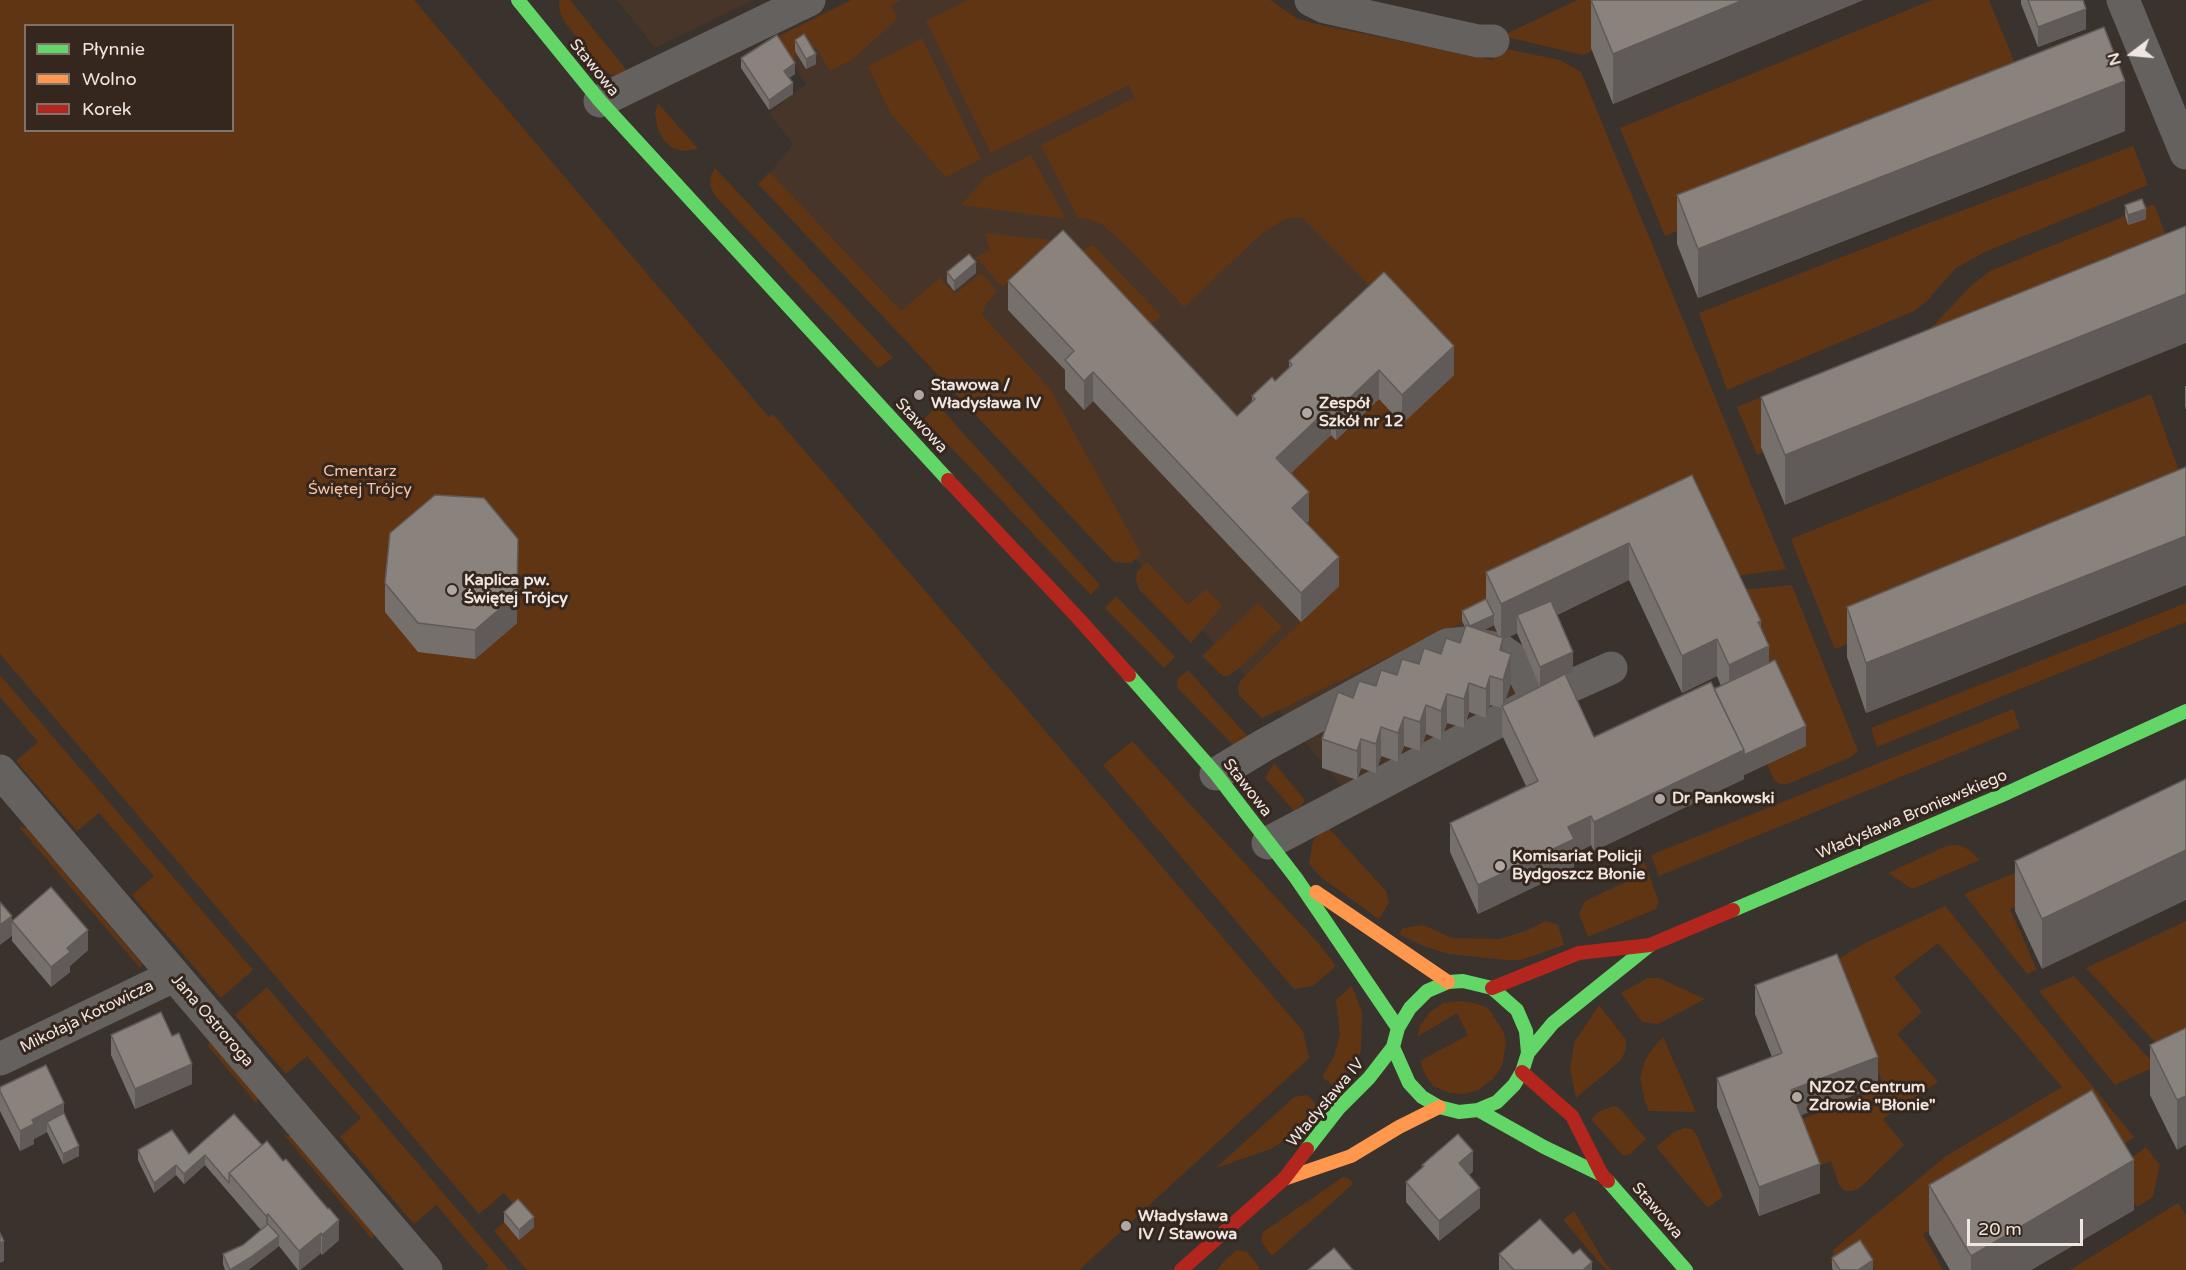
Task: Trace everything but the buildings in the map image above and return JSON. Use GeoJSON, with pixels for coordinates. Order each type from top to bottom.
{"type":"FeatureCollection","features":[{"type":"Feature","properties":{"kind":"street","name":"Stawowa"},"geometry":{"type":"LineString","coordinates":[[518,0],[600,101],[850,375],[1079,619],[1216,774],[1296,878],[1398,1028]]}},
{"type":"Feature","properties":{"kind":"street"},"geometry":{"type":"LineString","coordinates":[[600,101],[809,0]]}},
{"type":"Feature","properties":{"kind":"street"},"geometry":{"type":"LineString","coordinates":[[1311,0],[1325,7],[1478,41],[1493,41]]}},
{"type":"Feature","properties":{"kind":"street"},"geometry":{"type":"LineString","coordinates":[[2123,0],[2186,153]]}},
{"type":"Feature","properties":{"kind":"street"},"geometry":{"type":"LineString","coordinates":[[1216,774],[1266,744],[1447,645],[1466,643],[1499,649],[1519,663],[1537,701]]}},
{"type":"Feature","properties":{"kind":"street"},"geometry":{"type":"LineString","coordinates":[[1268,843],[1537,701],[1611,668]]}},
{"type":"Feature","properties":{"kind":"street","name":"Władysława Broniewskiego"},"geometry":{"type":"LineString","coordinates":[[1528,1053],[1553,1023],[1650,945],[2007,793],[2186,711]]}},
{"type":"Feature","properties":{"kind":"street","name":"Jana Ostroroga"},"geometry":{"type":"LineString","coordinates":[[0,771],[426,1270]]}},
{"type":"Feature","properties":{"kind":"street","name":"Stawowa"},"geometry":{"type":"LineString","coordinates":[[1296,878],[1448,982]]}},
{"type":"Feature","properties":{"kind":"street","name":"Władysława Broniewskiego"},"geometry":{"type":"LineString","coordinates":[[1492,988],[1580,953],[1650,945]]}},
{"type":"Feature","properties":{"kind":"street","name":"Mikołaja Kotowicza"},"geometry":{"type":"LineString","coordinates":[[0,1059],[173,976]]}},
{"type":"Feature","properties":{"kind":"street"},"geometry":{"type":"LineString","coordinates":[[1462,981],[1492,988],[1517,1010],[1526,1030],[1528,1053],[1522,1072],[1514,1085],[1497,1102],[1478,1110],[1459,1112],[1439,1107],[1422,1097],[1409,1083],[1393,1047],[1398,1028],[1410,1008],[1427,991],[1448,982],[1462,981]]}},
{"type":"Feature","properties":{"kind":"street","name":"Władysława IV"},"geometry":{"type":"LineString","coordinates":[[1181,1270],[1284,1179],[1340,1108],[1369,1078],[1393,1047]]}},
{"type":"Feature","properties":{"kind":"street","name":"Stawowa"},"geometry":{"type":"LineString","coordinates":[[1522,1072],[1572,1116],[1602,1174],[1686,1270]]}},
{"type":"Feature","properties":{"kind":"street","name":"Władysława IV"},"geometry":{"type":"LineString","coordinates":[[1284,1179],[1351,1156],[1399,1127],[1439,1107]]}},
{"type":"Feature","properties":{"kind":"street","name":"Stawowa"},"geometry":{"type":"LineString","coordinates":[[1478,1110],[1544,1147],[1602,1174]]}},
{"type":"Feature","properties":{"kind":"shaded area"},"geometry":{"type":"Polygon","coordinates":[[[617,0],[754,0],[655,48],[617,0]]]}},
{"type":"Feature","properties":{"kind":"shaded area","name":"Zespół Szkół nr 12"},"geometry":{"type":"Polygon","coordinates":[[[864,0],[1254,0],[1284,36],[1481,73],[1501,641],[1536,718],[1345,790],[1278,710],[770,172],[793,144],[769,113],[806,84],[780,42],[864,0]]]}},
{"type":"Feature","properties":{"kind":"green space","name":"Cmentarz Świętej Trójcy"},"geometry":{"type":"Polygon","coordinates":[[[0,0],[414,0],[769,417],[773,414],[1303,1031],[1309,1058],[1079,1270],[527,1270],[494,1231],[518,1210],[504,1193],[479,1214],[0,654],[0,0]]]}},
{"type":"Feature","properties":{"kind":"green space"},"geometry":{"type":"Polygon","coordinates":[[[559,0],[570,0],[632,77],[619,77],[603,69],[565,23],[560,12],[559,0]]]}},
{"type":"Feature","properties":{"kind":"green space"},"geometry":{"type":"Polygon","coordinates":[[[851,0],[901,0],[891,5],[897,19],[853,59],[830,71],[816,47],[808,51],[795,50],[798,56],[791,59],[777,37],[851,0]]]}},
{"type":"Feature","properties":{"kind":"green space"},"geometry":{"type":"Polygon","coordinates":[[[968,0],[1270,0],[1298,19],[1321,25],[1493,60],[1497,47],[1560,60],[1581,72],[1786,569],[1723,578],[1691,512],[1262,718],[1239,695],[1240,681],[1338,586],[1276,487],[1331,435],[1336,440],[1379,399],[1402,424],[1384,300],[1303,218],[1286,218],[1261,234],[1184,307],[1127,246],[1103,225],[1078,218],[1041,145],[1134,98],[1129,85],[991,153],[926,21],[968,0]]]}},
{"type":"Feature","properties":{"kind":"green space"},"geometry":{"type":"Polygon","coordinates":[[[1577,0],[1713,0],[1583,55],[1502,36],[1577,0]]]}},
{"type":"Feature","properties":{"kind":"green space"},"geometry":{"type":"Polygon","coordinates":[[[1932,0],[1989,0],[2025,88],[1665,236],[1620,128],[1932,0]]]}},
{"type":"Feature","properties":{"kind":"green space"},"geometry":{"type":"Polygon","coordinates":[[[922,38],[981,159],[946,177],[891,114],[868,66],[922,38]]]}},
{"type":"Feature","properties":{"kind":"green space"},"geometry":{"type":"Polygon","coordinates":[[[658,103],[698,149],[682,151],[671,147],[663,139],[657,127],[655,113],[658,103]]]}},
{"type":"Feature","properties":{"kind":"green space"},"geometry":{"type":"Polygon","coordinates":[[[2133,146],[2148,185],[1985,252],[1956,268],[1927,301],[1914,311],[1727,390],[1699,313],[2133,146]]]}},
{"type":"Feature","properties":{"kind":"green space"},"geometry":{"type":"Polygon","coordinates":[[[1031,155],[1066,219],[961,205],[986,177],[1031,155]]]}},
{"type":"Feature","properties":{"kind":"green space"},"geometry":{"type":"Polygon","coordinates":[[[715,168],[893,358],[878,368],[715,196],[710,185],[711,175],[715,168]]]}},
{"type":"Feature","properties":{"kind":"green space"},"geometry":{"type":"Polygon","coordinates":[[[770,172],[901,311],[940,278],[955,294],[981,273],[997,291],[986,304],[982,315],[1050,389],[1141,554],[1131,563],[1114,562],[758,184],[770,172]]]}},
{"type":"Feature","properties":{"kind":"green space"},"geometry":{"type":"Polygon","coordinates":[[[2154,204],[2183,280],[1757,455],[1737,407],[1930,329],[1972,285],[1990,271],[2154,204]]]}},
{"type":"Feature","properties":{"kind":"green space"},"geometry":{"type":"Polygon","coordinates":[[[985,233],[1061,241],[1002,287],[976,257],[990,250],[985,233]]]}},
{"type":"Feature","properties":{"kind":"green space"},"geometry":{"type":"Polygon","coordinates":[[[1093,245],[1161,316],[1136,337],[1063,259],[1093,245]]]}},
{"type":"Feature","properties":{"kind":"green space"},"geometry":{"type":"Polygon","coordinates":[[[2151,394],[2186,490],[2186,508],[1835,649],[1791,539],[2151,394]]]}},
{"type":"Feature","properties":{"kind":"green space"},"geometry":{"type":"Polygon","coordinates":[[[938,405],[1100,585],[1091,595],[924,419],[938,405]]]}},
{"type":"Feature","properties":{"kind":"green space"},"geometry":{"type":"Polygon","coordinates":[[[1147,562],[1188,605],[1206,589],[1222,606],[1191,643],[1139,589],[1136,580],[1137,572],[1147,562]]]}},
{"type":"Feature","properties":{"kind":"green space"},"geometry":{"type":"Polygon","coordinates":[[[1792,585],[1858,751],[1849,758],[1788,784],[1780,784],[1774,780],[1767,764],[1729,591],[1792,585]]]}},
{"type":"Feature","properties":{"kind":"green space"},"geometry":{"type":"Polygon","coordinates":[[[1116,596],[1175,657],[1164,668],[1105,608],[1116,596]]]}},
{"type":"Feature","properties":{"kind":"green space"},"geometry":{"type":"Polygon","coordinates":[[[1258,603],[1282,627],[1238,669],[1228,676],[1223,676],[1202,656],[1258,603]]]}},
{"type":"Feature","properties":{"kind":"green space"},"geometry":{"type":"Polygon","coordinates":[[[2186,603],[2186,622],[1877,747],[1871,728],[2186,603]]]}},
{"type":"Feature","properties":{"kind":"green space"},"geometry":{"type":"Polygon","coordinates":[[[1188,670],[1250,739],[1234,746],[1177,687],[1178,679],[1188,670]]]}},
{"type":"Feature","properties":{"kind":"green space"},"geometry":{"type":"Polygon","coordinates":[[[0,675],[253,970],[221,998],[132,895],[154,876],[99,813],[77,831],[16,761],[38,742],[0,697],[0,675]]]}},
{"type":"Feature","properties":{"kind":"green space"},"geometry":{"type":"Polygon","coordinates":[[[2013,709],[2020,728],[1659,876],[1651,855],[2013,709]]]}},
{"type":"Feature","properties":{"kind":"green space"},"geometry":{"type":"Polygon","coordinates":[[[1132,741],[1318,943],[1336,966],[1313,986],[1294,989],[1103,765],[1132,741]]]}},
{"type":"Feature","properties":{"kind":"green space"},"geometry":{"type":"Polygon","coordinates":[[[1274,763],[1305,800],[1296,813],[1265,778],[1274,763]]]}},
{"type":"Feature","properties":{"kind":"green space"},"geometry":{"type":"Polygon","coordinates":[[[2186,801],[2186,824],[2010,909],[2037,970],[2027,974],[1964,894],[2186,801]]]}},
{"type":"Feature","properties":{"kind":"green space"},"geometry":{"type":"Polygon","coordinates":[[[1326,825],[1386,891],[1389,903],[1379,919],[1322,878],[1309,864],[1313,841],[1326,825]]]}},
{"type":"Feature","properties":{"kind":"green space"},"geometry":{"type":"Polygon","coordinates":[[[19,827],[27,828],[142,964],[140,968],[19,827]]]}},
{"type":"Feature","properties":{"kind":"green space"},"geometry":{"type":"Polygon","coordinates":[[[1946,846],[1962,846],[1980,860],[1912,889],[1888,873],[1946,846]]]}},
{"type":"Feature","properties":{"kind":"green space"},"geometry":{"type":"Polygon","coordinates":[[[1644,861],[1659,902],[1656,909],[1588,937],[1579,914],[1585,901],[1632,879],[1644,861]]]}},
{"type":"Feature","properties":{"kind":"green space"},"geometry":{"type":"Polygon","coordinates":[[[1945,906],[2134,1137],[2109,1154],[2095,1132],[1923,1234],[1943,1270],[1875,1270],[1860,1246],[1830,1264],[1834,1249],[1946,1156],[2062,1087],[1938,943],[1894,977],[1922,1012],[1897,1034],[1938,1082],[1883,1119],[1904,1145],[1861,1187],[1853,1191],[1845,1191],[1839,1185],[1831,1161],[1816,1167],[1797,1121],[1884,1087],[1833,962],[1867,942],[1945,906]]]}},
{"type":"Feature","properties":{"kind":"green space"},"geometry":{"type":"Polygon","coordinates":[[[1546,921],[1558,925],[1564,945],[1521,960],[1449,954],[1423,946],[1399,934],[1403,928],[1424,925],[1452,938],[1500,939],[1546,921]]]}},
{"type":"Feature","properties":{"kind":"green space"},"geometry":{"type":"Polygon","coordinates":[[[2186,921],[2186,1050],[2170,1058],[2086,968],[2186,921]]]}},
{"type":"Feature","properties":{"kind":"green space"},"geometry":{"type":"Polygon","coordinates":[[[2074,976],[2156,1066],[2115,1085],[2039,991],[2074,976]]]}},
{"type":"Feature","properties":{"kind":"green space"},"geometry":{"type":"Polygon","coordinates":[[[1648,978],[1659,978],[1705,999],[1658,1024],[1642,1022],[1621,993],[1648,978]]]}},
{"type":"Feature","properties":{"kind":"green space"},"geometry":{"type":"Polygon","coordinates":[[[1352,986],[1362,1012],[1361,1050],[1357,1062],[1339,1090],[1322,1077],[1334,1056],[1340,1035],[1336,1000],[1352,986]]]}},
{"type":"Feature","properties":{"kind":"green space"},"geometry":{"type":"Polygon","coordinates":[[[267,987],[509,1270],[485,1270],[489,1266],[436,1205],[414,1224],[340,1137],[361,1118],[307,1056],[286,1074],[235,1015],[267,987]]]}},
{"type":"Feature","properties":{"kind":"green space"},"geometry":{"type":"Polygon","coordinates":[[[1460,1001],[1488,1008],[1503,1031],[1506,1042],[1502,1066],[1493,1079],[1478,1090],[1464,1094],[1450,1093],[1433,1086],[1420,1061],[1468,1035],[1457,1013],[1417,1037],[1420,1026],[1429,1013],[1443,1003],[1460,1001]]]}},
{"type":"Feature","properties":{"kind":"green space"},"geometry":{"type":"Polygon","coordinates":[[[1599,1005],[1626,1040],[1626,1049],[1621,1060],[1576,1098],[1570,1069],[1574,1043],[1599,1005]]]}},
{"type":"Feature","properties":{"kind":"green space"},"geometry":{"type":"Polygon","coordinates":[[[1663,1037],[1696,1112],[1649,1111],[1645,1102],[1640,1078],[1645,1061],[1663,1037]]]}},
{"type":"Feature","properties":{"kind":"green space"},"geometry":{"type":"Polygon","coordinates":[[[209,1041],[257,1096],[257,1104],[208,1046],[209,1041]]]}},
{"type":"Feature","properties":{"kind":"green space"},"geometry":{"type":"Polygon","coordinates":[[[1307,1095],[1320,1108],[1309,1122],[1271,1149],[1216,1168],[1294,1097],[1307,1095]]]}},
{"type":"Feature","properties":{"kind":"green space"},"geometry":{"type":"Polygon","coordinates":[[[1613,1106],[1619,1108],[1646,1139],[1630,1154],[1623,1156],[1591,1119],[1598,1112],[1613,1106]]]}},
{"type":"Feature","properties":{"kind":"green space"},"geometry":{"type":"Polygon","coordinates":[[[1684,1128],[1692,1129],[1696,1134],[1723,1196],[1708,1208],[1656,1147],[1674,1132],[1684,1128]]]}},
{"type":"Feature","properties":{"kind":"green space"},"geometry":{"type":"Polygon","coordinates":[[[284,1135],[291,1136],[375,1234],[372,1239],[284,1135]]]}},
{"type":"Feature","properties":{"kind":"green space"},"geometry":{"type":"Polygon","coordinates":[[[2146,1147],[2160,1165],[2153,1197],[2137,1207],[2114,1170],[2146,1147]]]}},
{"type":"Feature","properties":{"kind":"green space"},"geometry":{"type":"Polygon","coordinates":[[[1343,1177],[1350,1179],[1353,1184],[1272,1256],[1261,1241],[1263,1232],[1343,1177]]]}},
{"type":"Feature","properties":{"kind":"green space"},"geometry":{"type":"Polygon","coordinates":[[[2178,1203],[2186,1215],[2186,1270],[2070,1270],[2178,1203]]]}},
{"type":"Feature","properties":{"kind":"green space"},"geometry":{"type":"Polygon","coordinates":[[[1574,1211],[1611,1270],[1606,1270],[1563,1220],[1574,1211]]]}},
{"type":"Feature","properties":{"kind":"green space"},"geometry":{"type":"Polygon","coordinates":[[[1237,1250],[1247,1252],[1260,1268],[1258,1270],[1217,1270],[1237,1250]]]}},
{"type":"Feature","properties":{"kind":"traffic: fast"},"geometry":{"type":"LineString","coordinates":[[518,0],[600,101],[948,480]]}},
{"type":"Feature","properties":{"kind":"traffic: fast"},"geometry":{"type":"LineString","coordinates":[[1129,675],[1216,774],[1296,878],[1398,1028]]}},
{"type":"Feature","properties":{"kind":"traffic: fast"},"geometry":{"type":"LineString","coordinates":[[1733,910],[2007,793],[2186,711]]}},
{"type":"Feature","properties":{"kind":"traffic: fast"},"geometry":{"type":"LineString","coordinates":[[1528,1053],[1553,1023],[1650,945]]}},
{"type":"Feature","properties":{"kind":"traffic: fast"},"geometry":{"type":"LineString","coordinates":[[1463,981],[1492,988],[1517,1010],[1526,1031],[1528,1053],[1522,1072],[1514,1085],[1497,1102],[1478,1110],[1459,1112],[1439,1107],[1422,1097],[1409,1083],[1393,1047],[1398,1028],[1410,1008],[1427,991],[1448,982],[1463,981]]}},
{"type":"Feature","properties":{"kind":"traffic: fast"},"geometry":{"type":"LineString","coordinates":[[1307,1149],[1339,1108],[1369,1078],[1393,1047]]}},
{"type":"Feature","properties":{"kind":"traffic: fast"},"geometry":{"type":"LineString","coordinates":[[1478,1110],[1544,1147],[1602,1175]]}},
{"type":"Feature","properties":{"kind":"traffic: fast"},"geometry":{"type":"LineString","coordinates":[[1608,1181],[1686,1270]]}},
{"type":"Feature","properties":{"kind":"traffic: slow"},"geometry":{"type":"LineString","coordinates":[[1316,892],[1448,982]]}},
{"type":"Feature","properties":{"kind":"traffic: slow"},"geometry":{"type":"LineString","coordinates":[[1284,1179],[1351,1156],[1399,1127],[1439,1107]]}},
{"type":"Feature","properties":{"kind":"traffic: jam"},"geometry":{"type":"LineString","coordinates":[[948,480],[1129,675]]}},
{"type":"Feature","properties":{"kind":"traffic: jam"},"geometry":{"type":"LineString","coordinates":[[1492,988],[1579,953],[1650,945],[1733,910]]}},
{"type":"Feature","properties":{"kind":"traffic: jam"},"geometry":{"type":"LineString","coordinates":[[1522,1072],[1572,1116],[1602,1175],[1608,1181]]}},
{"type":"Feature","properties":{"kind":"traffic: jam"},"geometry":{"type":"LineString","coordinates":[[1181,1270],[1284,1179],[1307,1149]]}},
{"type":"Feature","properties":{"kind":"place","name":"Stawowa / Władysława IV"},"geometry":{"type":"Point","coordinates":[919,395]}},
{"type":"Feature","properties":{"kind":"place","name":"Zespół Szkół nr 12"},"geometry":{"type":"Point","coordinates":[1307,413]}},
{"type":"Feature","properties":{"kind":"place","name":"Kaplica pw. Świętej Trójcy"},"geometry":{"type":"Point","coordinates":[452,590]}},
{"type":"Feature","properties":{"kind":"place","name":"Dr Pankowski"},"geometry":{"type":"Point","coordinates":[1660,799]}},
{"type":"Feature","properties":{"kind":"place","name":"Komisariat Policji Bydgoszcz Błonie"},"geometry":{"type":"Point","coordinates":[1500,866]}},
{"type":"Feature","properties":{"kind":"place","name":"NZOZ Centrum Zdrowia \"Błonie\""},"geometry":{"type":"Point","coordinates":[1797,1097]}},
{"type":"Feature","properties":{"kind":"place","name":"Władysława IV / Stawowa"},"geometry":{"type":"Point","coordinates":[1126,1226]}}]}
